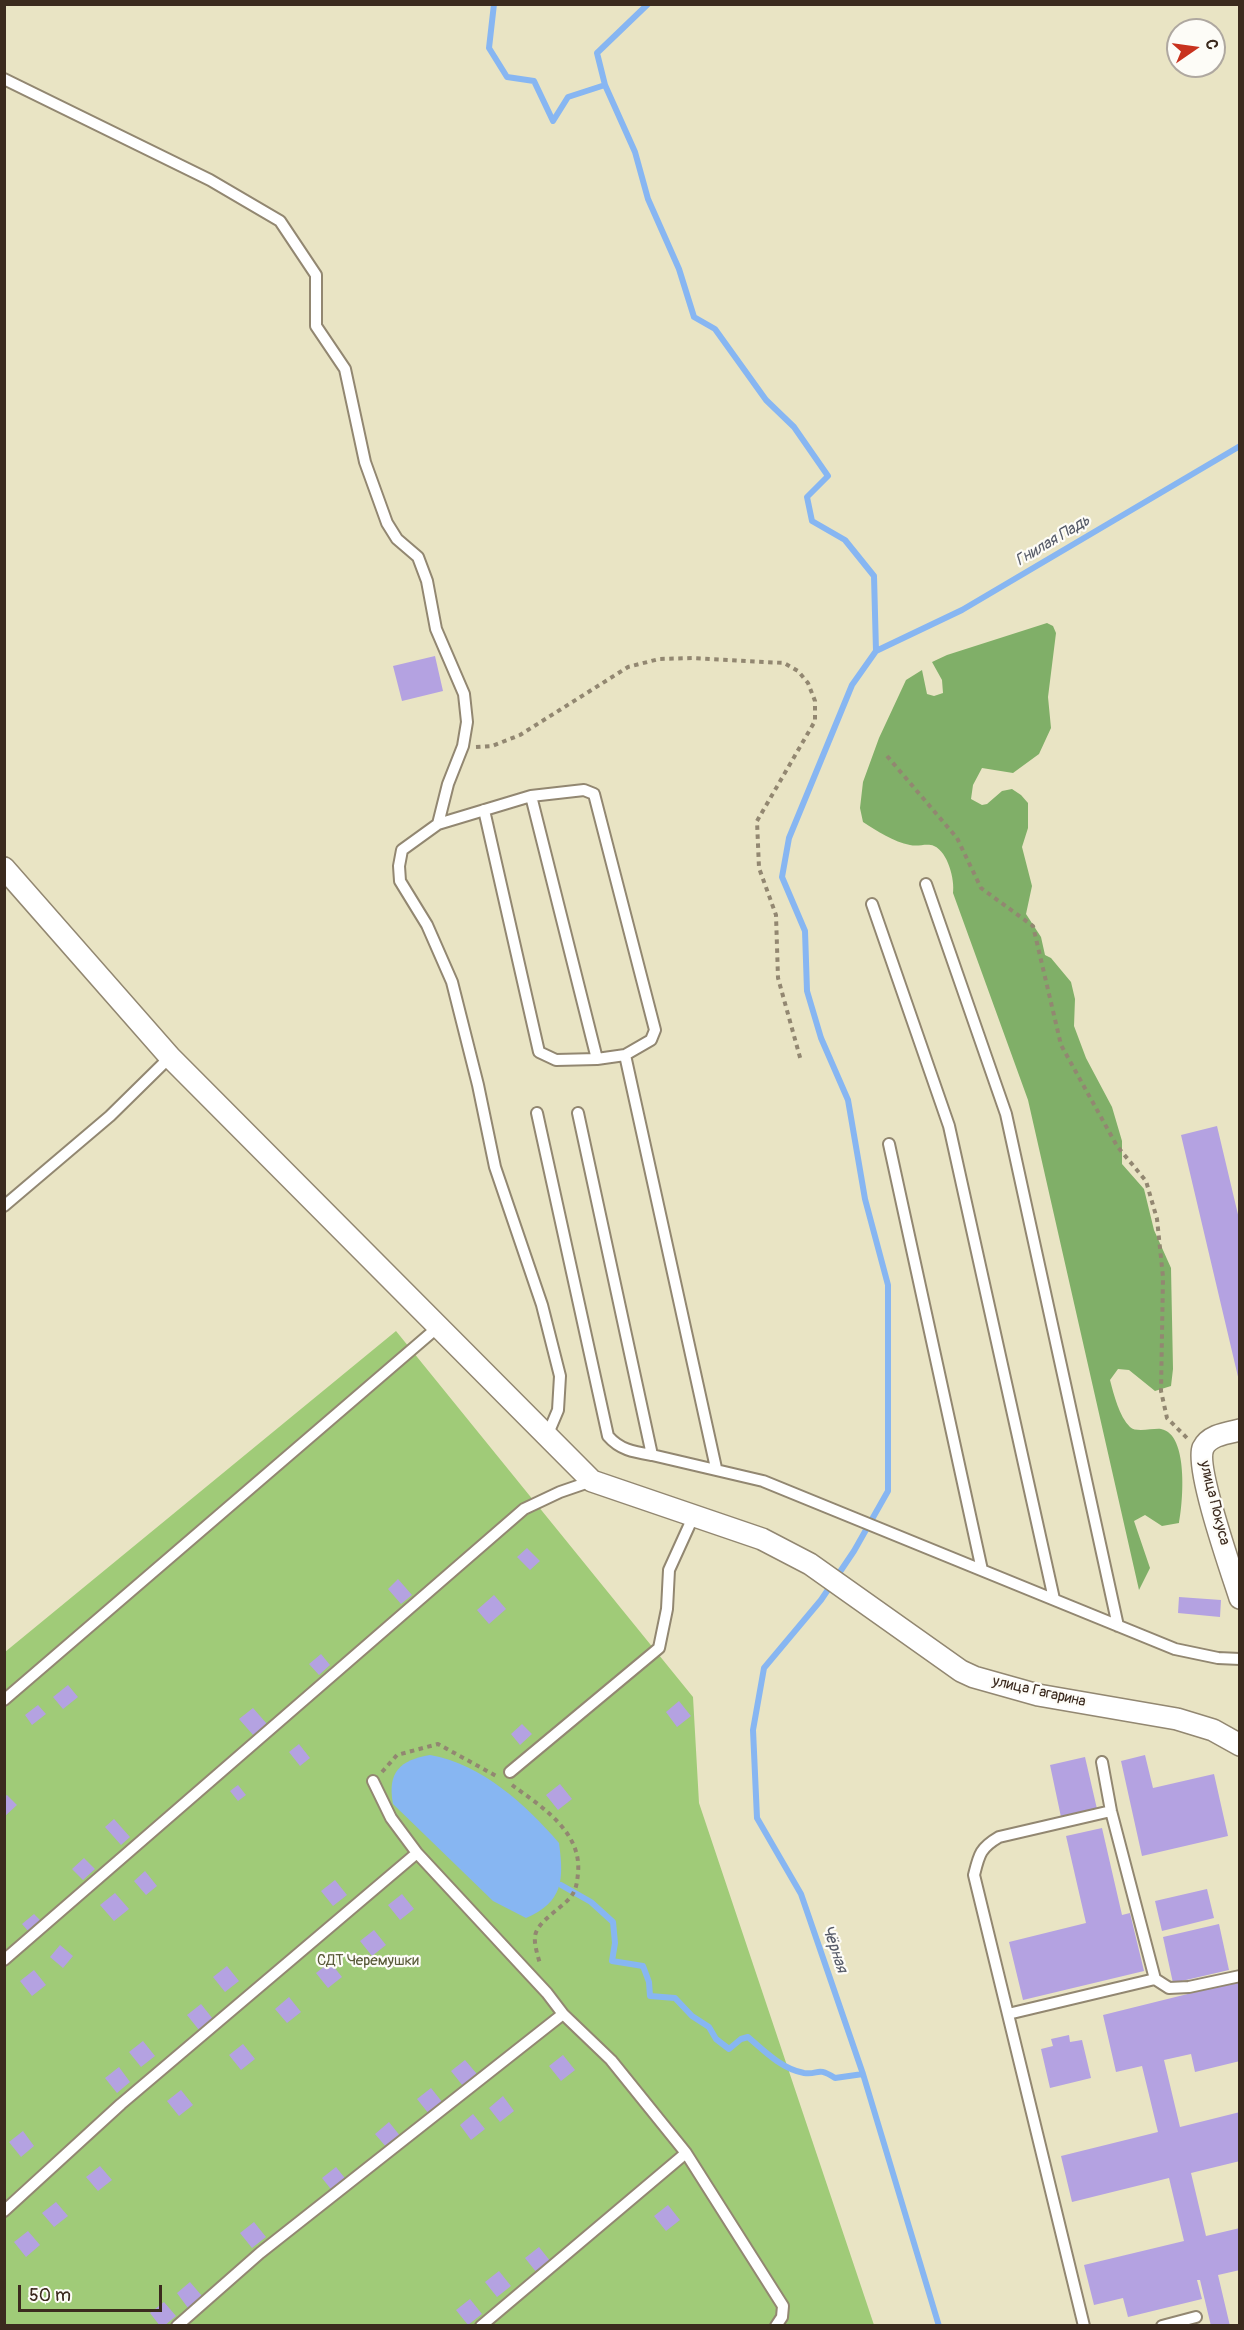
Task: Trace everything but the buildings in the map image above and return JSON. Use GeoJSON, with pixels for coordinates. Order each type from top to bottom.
{"type":"FeatureCollection","features":[{"type":"Feature","properties":{"kind":"street"},"geometry":{"type":"LineString","coordinates":[[4,868],[170,1057],[592,1482]]}},
{"type":"Feature","properties":{"kind":"street","name":"улица Покуса"},"geometry":{"type":"LineString","coordinates":[[1239,1430],[1213,1438],[1204,1447],[1201,1458],[1239,1598]]}},
{"type":"Feature","properties":{"kind":"street","name":"улица Гагарина"},"geometry":{"type":"LineString","coordinates":[[592,1482],[762,1539],[810,1564],[961,1671],[974,1677],[1038,1695],[1177,1719],[1213,1730],[1239,1745]]}},
{"type":"Feature","properties":{"kind":"lane"},"geometry":{"type":"LineString","coordinates":[[4,78],[210,180],[280,221],[316,275],[316,326],[345,369],[365,462],[387,523],[397,539],[418,557],[427,580],[436,629],[464,694],[467,722],[463,746],[448,784],[438,824]]}},
{"type":"Feature","properties":{"kind":"lane"},"geometry":{"type":"LineString","coordinates":[[484,810],[539,1052],[556,1060],[597,1059],[625,1055],[651,1040],[655,1030],[594,794],[584,790],[531,796],[484,810],[438,824],[402,850],[399,866],[400,881],[427,925],[452,982],[478,1085],[495,1167],[542,1305],[560,1376],[558,1410],[547,1436]]}},
{"type":"Feature","properties":{"kind":"lane"},"geometry":{"type":"LineString","coordinates":[[531,796],[597,1059]]}},
{"type":"Feature","properties":{"kind":"lane"},"geometry":{"type":"LineString","coordinates":[[926,884],[1006,1114],[1118,1626]]}},
{"type":"Feature","properties":{"kind":"lane"},"geometry":{"type":"LineString","coordinates":[[872,904],[949,1126],[1054,1599]]}},
{"type":"Feature","properties":{"kind":"lane"},"geometry":{"type":"LineString","coordinates":[[625,1055],[716,1468]]}},
{"type":"Feature","properties":{"kind":"lane"},"geometry":{"type":"LineString","coordinates":[[4,1206],[110,1116],[170,1057]]}},
{"type":"Feature","properties":{"kind":"lane"},"geometry":{"type":"LineString","coordinates":[[537,1113],[608,1436],[616,1446],[763,1481],[1175,1649],[1218,1658],[1239,1659]]}},
{"type":"Feature","properties":{"kind":"lane"},"geometry":{"type":"LineString","coordinates":[[578,1113],[652,1455]]}},
{"type":"Feature","properties":{"kind":"lane"},"geometry":{"type":"LineString","coordinates":[[889,1144],[982,1570]]}},
{"type":"Feature","properties":{"kind":"lane"},"geometry":{"type":"LineString","coordinates":[[4,1700],[438,1327]]}},
{"type":"Feature","properties":{"kind":"lane"},"geometry":{"type":"LineString","coordinates":[[4,1960],[524,1509],[560,1492],[592,1482]]}},
{"type":"Feature","properties":{"kind":"lane"},"geometry":{"type":"LineString","coordinates":[[510,1772],[659,1648],[667,1609],[669,1570],[694,1515]]}},
{"type":"Feature","properties":{"kind":"lane"},"geometry":{"type":"LineString","coordinates":[[1102,1762],[1112,1811],[1155,1979],[1169,1988],[1189,1987],[1239,1976]]}},
{"type":"Feature","properties":{"kind":"lane"},"geometry":{"type":"LineString","coordinates":[[374,1781],[391,1818],[417,1853],[547,1993],[562,2014],[611,2060],[686,2153],[783,2306],[782,2317],[776,2325]]}},
{"type":"Feature","properties":{"kind":"lane"},"geometry":{"type":"LineString","coordinates":[[1084,2325],[974,1875],[979,1855],[988,1844],[999,1838],[1112,1811]]}},
{"type":"Feature","properties":{"kind":"lane"},"geometry":{"type":"LineString","coordinates":[[4,2211],[121,2104],[417,1853]]}},
{"type":"Feature","properties":{"kind":"lane"},"geometry":{"type":"LineString","coordinates":[[1008,2014],[1155,1979]]}},
{"type":"Feature","properties":{"kind":"lane"},"geometry":{"type":"LineString","coordinates":[[177,2325],[260,2253],[562,2014]]}},
{"type":"Feature","properties":{"kind":"lane"},"geometry":{"type":"LineString","coordinates":[[481,2325],[686,2153]]}},
{"type":"Feature","properties":{"kind":"lane"},"geometry":{"type":"LineString","coordinates":[[1162,2325],[1196,2317]]}},
{"type":"Feature","properties":{"kind":"path"},"geometry":{"type":"LineString","coordinates":[[463,746],[492,746],[520,735],[628,667],[658,660],[692,658],[784,663],[798,671],[808,683],[815,701],[815,721],[757,821],[759,867],[776,915],[778,978],[801,1061]]}},
{"type":"Feature","properties":{"kind":"path"},"geometry":{"type":"LineString","coordinates":[[887,756],[957,838],[981,888],[1033,926],[1061,1045],[1117,1146],[1146,1180],[1157,1219],[1163,1277],[1161,1391],[1167,1418],[1187,1438],[1204,1447]]}},
{"type":"Feature","properties":{"kind":"path"},"geometry":{"type":"LineString","coordinates":[[374,1781],[397,1755],[438,1744],[504,1780],[548,1811],[574,1842],[579,1866],[577,1887],[570,1898],[540,1927],[535,1935],[547,1993]]}},
{"type":"Feature","properties":{"kind":"green space"},"geometry":{"type":"Polygon","coordinates":[[[1047,623],[1053,626],[1056,633],[1048,697],[1051,728],[1039,754],[1013,773],[982,768],[973,785],[971,799],[982,805],[987,804],[1002,791],[1012,789],[1028,803],[1028,828],[1022,847],[1032,886],[1026,914],[1041,937],[1045,955],[1051,958],[1071,982],[1075,999],[1074,1026],[1086,1058],[1112,1107],[1122,1141],[1122,1164],[1144,1189],[1154,1230],[1171,1268],[1173,1369],[1171,1386],[1155,1391],[1129,1370],[1118,1369],[1110,1380],[1120,1411],[1130,1427],[1140,1430],[1161,1429],[1170,1434],[1176,1443],[1182,1470],[1179,1523],[1162,1526],[1145,1515],[1134,1521],[1150,1568],[1139,1590],[1028,1100],[953,893],[950,867],[943,854],[934,846],[904,844],[863,822],[860,808],[863,782],[879,738],[906,680],[922,670],[927,694],[934,696],[943,693],[942,680],[932,662],[947,655],[1047,623]]]}},
{"type":"Feature","properties":{"kind":"green space","name":"СДТ Черемушки"},"geometry":{"type":"Polygon","coordinates":[[[396,1331],[693,1697],[699,1803],[874,2325],[5,2326],[5,1652],[396,1331]]]}},
{"type":"Feature","properties":{"kind":"water"},"geometry":{"type":"Polygon","coordinates":[[[430,1755],[467,1767],[502,1788],[532,1814],[559,1843],[561,1879],[554,1897],[538,1912],[526,1918],[493,1901],[393,1804],[392,1784],[398,1769],[411,1760],[430,1755]]]}},
{"type":"Feature","properties":{"kind":"waterway"},"geometry":{"type":"LineString","coordinates":[[494,4],[489,48],[507,77],[534,81],[553,121],[568,97],[605,85]]}},
{"type":"Feature","properties":{"kind":"waterway","name":"Чёрная"},"geometry":{"type":"LineString","coordinates":[[648,4],[597,53],[605,85],[635,152],[648,199],[679,269],[694,317],[715,329],[766,400],[794,427],[828,476],[807,497],[812,521],[845,540],[874,576],[876,651],[852,685],[789,838],[782,877],[805,931],[807,991],[821,1038],[848,1100],[865,1199],[888,1285],[888,1491],[854,1551],[821,1600],[764,1668],[753,1730],[757,1818],[801,1894],[863,2074],[939,2326]]}},
{"type":"Feature","properties":{"kind":"waterway","name":"Гнилая Падь"},"geometry":{"type":"LineString","coordinates":[[876,651],[962,610],[1240,446]]}},
{"type":"Feature","properties":{"kind":"waterway"},"geometry":{"type":"LineString","coordinates":[[561,1885],[591,1902],[613,1922],[615,1943],[612,1961],[643,1966],[649,1982],[650,1996],[675,1998],[692,2016],[709,2027],[716,2039],[729,2049],[741,2039],[748,2037],[774,2059],[796,2071],[821,2072],[835,2078],[863,2074]]}}]}
